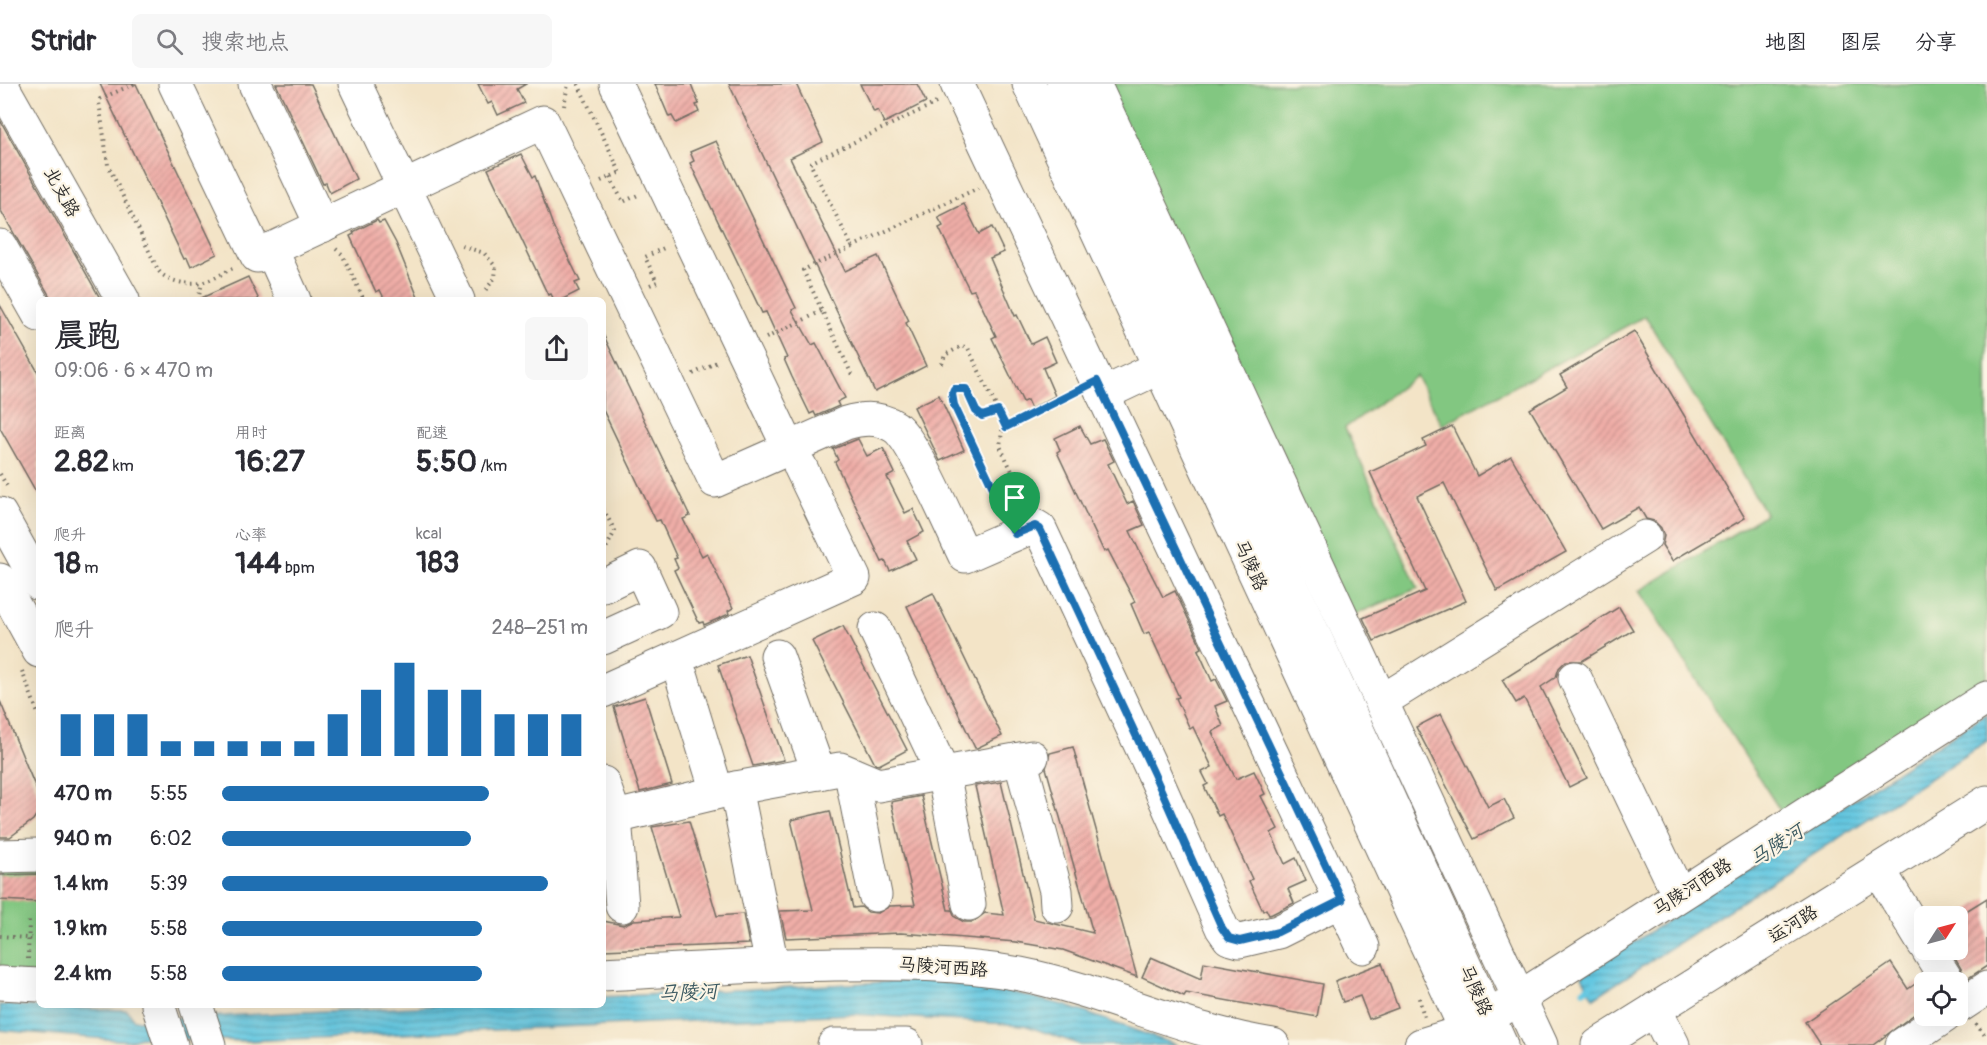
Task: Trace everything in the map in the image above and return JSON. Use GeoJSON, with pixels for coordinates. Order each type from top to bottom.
{"type":"FeatureCollection","features":[{"type":"Feature","properties":{"kind":"street","name":"北支路"},"geometry":{"type":"LineString","coordinates":[[1,84],[121,297]]}},
{"type":"Feature","properties":{"kind":"street"},"geometry":{"type":"LineString","coordinates":[[175,84],[264,252],[292,297]]}},
{"type":"Feature","properties":{"kind":"street"},"geometry":{"type":"LineString","coordinates":[[255,84],[324,239]]}},
{"type":"Feature","properties":{"kind":"street"},"geometry":{"type":"LineString","coordinates":[[355,84],[457,297]]}},
{"type":"Feature","properties":{"kind":"street"},"geometry":{"type":"LineString","coordinates":[[606,690],[854,578],[616,84]]}},
{"type":"Feature","properties":{"kind":"street","name":"马陵路"},"geometry":{"type":"LineString","coordinates":[[1029,84],[1173,361],[1482,1035]]}},
{"type":"Feature","properties":{"kind":"street","name":"马陵路"},"geometry":{"type":"LineString","coordinates":[[1063,84],[1173,361]]}},
{"type":"Feature","properties":{"kind":"street"},"geometry":{"type":"LineString","coordinates":[[1094,84],[1541,1045]]}},
{"type":"Feature","properties":{"kind":"street"},"geometry":{"type":"LineString","coordinates":[[959,88],[1363,947]]}},
{"type":"Feature","properties":{"kind":"street"},"geometry":{"type":"LineString","coordinates":[[264,252],[324,239],[404,187],[543,122],[577,193],[615,302],[715,481],[795,457],[857,420],[885,422],[900,431],[908,442],[965,556],[1027,532],[1154,774],[1222,928],[1229,938],[1240,941],[1278,932],[1342,900]]}},
{"type":"Feature","properties":{"kind":"street"},"geometry":{"type":"LineString","coordinates":[[0,246],[36,310]]}},
{"type":"Feature","properties":{"kind":"street"},"geometry":{"type":"LineString","coordinates":[[1100,387],[1173,361]]}},
{"type":"Feature","properties":{"kind":"street"},"geometry":{"type":"LineString","coordinates":[[0,514],[36,579]]}},
{"type":"Feature","properties":{"kind":"street"},"geometry":{"type":"LineString","coordinates":[[1382,700],[1645,537]]}},
{"type":"Feature","properties":{"kind":"street"},"geometry":{"type":"LineString","coordinates":[[606,585],[640,568],[660,612],[606,637]]}},
{"type":"Feature","properties":{"kind":"street"},"geometry":{"type":"LineString","coordinates":[[0,580],[36,646]]}},
{"type":"Feature","properties":{"kind":"street"},"geometry":{"type":"LineString","coordinates":[[874,629],[943,773],[969,904]]}},
{"type":"Feature","properties":{"kind":"street"},"geometry":{"type":"LineString","coordinates":[[777,656],[819,773]]}},
{"type":"Feature","properties":{"kind":"street"},"geometry":{"type":"LineString","coordinates":[[682,677],[727,790],[772,965]]}},
{"type":"Feature","properties":{"kind":"street"},"geometry":{"type":"LineString","coordinates":[[1575,678],[1679,895]]}},
{"type":"Feature","properties":{"kind":"street","name":"马陵河西路"},"geometry":{"type":"LineString","coordinates":[[1421,1045],[1482,1035],[1519,998],[1987,698]]}},
{"type":"Feature","properties":{"kind":"street"},"geometry":{"type":"LineString","coordinates":[[609,819],[727,790],[819,773],[840,770],[878,785],[1026,758],[1056,891],[1057,906]]}},
{"type":"Feature","properties":{"kind":"street"},"geometry":{"type":"LineString","coordinates":[[851,774],[875,896]]}},
{"type":"Feature","properties":{"kind":"street"},"geometry":{"type":"LineString","coordinates":[[606,801],[622,906]]}},
{"type":"Feature","properties":{"kind":"street","name":"运河路"},"geometry":{"type":"LineString","coordinates":[[1598,1045],[1987,802]]}},
{"type":"Feature","properties":{"kind":"street"},"geometry":{"type":"LineString","coordinates":[[0,856],[36,855]]}},
{"type":"Feature","properties":{"kind":"street"},"geometry":{"type":"LineString","coordinates":[[1879,870],[1914,928]]}},
{"type":"Feature","properties":{"kind":"street","name":"马陵河西路"},"geometry":{"type":"LineString","coordinates":[[606,974],[772,965],[884,963],[961,966],[1020,975],[1086,992],[1177,1022],[1273,1045]]}},
{"type":"Feature","properties":{"kind":"street"},"geometry":{"type":"LineString","coordinates":[[160,1008],[171,1045]]}},
{"type":"Feature","properties":{"kind":"street"},"geometry":{"type":"LineString","coordinates":[[197,1008],[209,1045]]}},
{"type":"Feature","properties":{"kind":"street"},"geometry":{"type":"LineString","coordinates":[[1655,1009],[1673,1045]]}},
{"type":"Feature","properties":{"kind":"street"},"geometry":{"type":"LineString","coordinates":[[834,1045],[906,1045]]}},
{"type":"Feature","properties":{"kind":"path"},"geometry":{"type":"LineString","coordinates":[[134,84],[100,99],[108,165],[161,275],[202,283],[264,252]]}},
{"type":"Feature","properties":{"kind":"path"},"geometry":{"type":"LineString","coordinates":[[578,84],[620,172]]}},
{"type":"Feature","properties":{"kind":"path"},"geometry":{"type":"LineString","coordinates":[[852,247],[810,163],[959,88]]}},
{"type":"Feature","properties":{"kind":"path"},"geometry":{"type":"LineString","coordinates":[[577,193],[651,156]]}},
{"type":"Feature","properties":{"kind":"path"},"geometry":{"type":"LineString","coordinates":[[852,375],[802,270],[1001,177]]}},
{"type":"Feature","properties":{"kind":"path"},"geometry":{"type":"LineString","coordinates":[[615,302],[657,282],[645,257],[688,236]]}},
{"type":"Feature","properties":{"kind":"path"},"geometry":{"type":"LineString","coordinates":[[324,239],[342,254],[363,297]]}},
{"type":"Feature","properties":{"kind":"path"},"geometry":{"type":"LineString","coordinates":[[199,297],[202,283]]}},
{"type":"Feature","properties":{"kind":"path"},"geometry":{"type":"LineString","coordinates":[[942,364],[945,355],[962,346],[968,348],[1006,427]]}},
{"type":"Feature","properties":{"kind":"path"},"geometry":{"type":"LineString","coordinates":[[1027,532],[1000,446],[1002,431],[1006,427],[1100,387]]}},
{"type":"Feature","properties":{"kind":"path"},"geometry":{"type":"LineString","coordinates":[[998,411],[982,416],[976,411],[966,389],[954,389],[952,394],[954,405],[1027,532]]}},
{"type":"Feature","properties":{"kind":"path"},"geometry":{"type":"LineString","coordinates":[[606,514],[615,531],[606,548]]}},
{"type":"Feature","properties":{"kind":"path"},"geometry":{"type":"LineString","coordinates":[[22,984],[29,939],[29,919]]}},
{"type":"Feature","properties":{"kind":"path"},"geometry":{"type":"LineString","coordinates":[[0,936],[36,939]]}},
{"type":"Feature","properties":{"kind":"green space"},"geometry":{"type":"Polygon","coordinates":[[[1094,84],[1987,84],[1987,677],[1781,812],[1639,591],[1766,514],[1645,316],[1442,425],[1416,376],[1345,428],[1418,588],[1351,616],[1094,84]]]}},
{"type":"Feature","properties":{"kind":"green space"},"geometry":{"type":"Polygon","coordinates":[[[0,868],[36,870],[36,974],[0,973],[0,868]]]}},
{"type":"Feature","properties":{"kind":"water"},"geometry":{"type":"Polygon","coordinates":[[[1987,713],[1987,741],[1594,998],[1582,976],[1987,713]]]}},
{"type":"Feature","properties":{"kind":"water"},"geometry":{"type":"Polygon","coordinates":[[[924,980],[999,989],[1067,1006],[1177,1045],[1081,1045],[1024,1025],[852,1014],[246,1041],[140,1037],[130,1041],[0,1030],[0,1005],[127,1010],[134,1020],[389,1008],[606,1008],[606,997],[924,980]]]}},
{"type":"Feature","properties":{"kind":"building"},"geometry":{"type":"Polygon","coordinates":[[[100,84],[136,84],[217,254],[191,267],[187,258],[184,259],[100,84]]]}},
{"type":"Feature","properties":{"kind":"building"},"geometry":{"type":"Polygon","coordinates":[[[276,84],[311,84],[356,179],[330,193],[326,183],[323,184],[276,84]]]}},
{"type":"Feature","properties":{"kind":"building"},"geometry":{"type":"Polygon","coordinates":[[[478,84],[526,84],[517,89],[524,103],[498,115],[492,102],[488,104],[478,84]]]}},
{"type":"Feature","properties":{"kind":"building"},"geometry":{"type":"Polygon","coordinates":[[[655,84],[691,84],[699,104],[696,105],[699,112],[676,123],[672,116],[669,117],[655,84]]]}},
{"type":"Feature","properties":{"kind":"building"},"geometry":{"type":"Polygon","coordinates":[[[729,84],[796,84],[823,142],[790,158],[845,271],[878,256],[909,321],[906,323],[926,366],[875,392],[729,84]]]}},
{"type":"Feature","properties":{"kind":"building"},"geometry":{"type":"Polygon","coordinates":[[[860,84],[917,84],[926,102],[884,123],[878,110],[874,112],[860,84]]]}},
{"type":"Feature","properties":{"kind":"building"},"geometry":{"type":"Polygon","coordinates":[[[0,120],[99,297],[50,297],[0,209],[0,120]]]}},
{"type":"Feature","properties":{"kind":"building"},"geometry":{"type":"Polygon","coordinates":[[[716,141],[796,308],[792,310],[812,345],[816,343],[845,398],[837,402],[839,406],[816,416],[814,412],[810,414],[784,359],[787,358],[766,312],[762,313],[690,163],[694,161],[690,152],[716,141]]]}},
{"type":"Feature","properties":{"kind":"building"},"geometry":{"type":"Polygon","coordinates":[[[521,154],[533,177],[535,176],[553,226],[580,281],[575,283],[579,291],[567,297],[548,295],[488,169],[521,154]]]}},
{"type":"Feature","properties":{"kind":"building"},"geometry":{"type":"Polygon","coordinates":[[[964,204],[979,234],[992,227],[1004,252],[990,258],[1015,316],[1017,315],[1031,344],[1045,337],[1056,362],[1043,368],[1055,396],[1031,409],[1027,400],[1023,402],[992,338],[996,336],[974,290],[970,291],[939,228],[943,226],[938,217],[964,204]]]}},
{"type":"Feature","properties":{"kind":"building"},"geometry":{"type":"Polygon","coordinates":[[[377,220],[379,223],[384,221],[396,243],[418,297],[384,297],[380,290],[376,292],[350,236],[354,234],[353,232],[377,220]]]}},
{"type":"Feature","properties":{"kind":"building"},"geometry":{"type":"Polygon","coordinates":[[[248,277],[258,297],[204,297],[248,277]]]}},
{"type":"Feature","properties":{"kind":"building"},"geometry":{"type":"Polygon","coordinates":[[[0,305],[36,369],[36,492],[0,428],[0,305]]]}},
{"type":"Feature","properties":{"kind":"building"},"geometry":{"type":"Polygon","coordinates":[[[1634,331],[1745,518],[1672,561],[1662,545],[1664,536],[1661,528],[1654,521],[1646,519],[1639,507],[1601,529],[1530,409],[1567,387],[1560,375],[1634,331]]]}},
{"type":"Feature","properties":{"kind":"building"},"geometry":{"type":"Polygon","coordinates":[[[606,340],[690,516],[683,519],[702,556],[707,553],[733,608],[728,611],[729,614],[704,625],[703,622],[699,623],[674,570],[678,568],[674,559],[677,558],[660,520],[656,521],[606,416],[606,340]]]}},
{"type":"Feature","properties":{"kind":"building"},"geometry":{"type":"Polygon","coordinates":[[[939,395],[964,450],[940,461],[914,407],[939,395]]]}},
{"type":"Feature","properties":{"kind":"building"},"geometry":{"type":"Polygon","coordinates":[[[1080,426],[1090,444],[1103,439],[1114,461],[1108,464],[1127,504],[1133,501],[1144,525],[1130,531],[1163,597],[1175,591],[1202,648],[1198,650],[1212,681],[1216,679],[1227,701],[1215,706],[1223,726],[1212,732],[1236,779],[1254,771],[1265,794],[1261,796],[1278,829],[1271,833],[1285,864],[1296,858],[1306,881],[1288,889],[1294,903],[1272,914],[1269,915],[1266,909],[1263,911],[1249,881],[1252,879],[1222,814],[1218,816],[1204,786],[1208,784],[1202,772],[1212,767],[1193,727],[1190,729],[1176,698],[1179,697],[1149,632],[1144,634],[1131,604],[1135,602],[1108,550],[1104,552],[1057,452],[1060,450],[1055,438],[1080,426]]]}},
{"type":"Feature","properties":{"kind":"building"},"geometry":{"type":"Polygon","coordinates":[[[1452,426],[1477,476],[1511,456],[1566,552],[1497,591],[1444,483],[1417,496],[1466,601],[1374,641],[1363,618],[1425,591],[1370,472],[1426,446],[1423,440],[1452,426]]]}},
{"type":"Feature","properties":{"kind":"building"},"geometry":{"type":"Polygon","coordinates":[[[858,439],[867,456],[883,448],[895,473],[887,477],[905,513],[913,509],[924,532],[907,541],[916,559],[890,571],[885,561],[882,562],[835,462],[838,460],[833,449],[858,439]]]}},
{"type":"Feature","properties":{"kind":"building"},"geometry":{"type":"Polygon","coordinates":[[[933,593],[1002,736],[977,748],[907,606],[933,593]]]}},
{"type":"Feature","properties":{"kind":"building"},"geometry":{"type":"Polygon","coordinates":[[[1619,607],[1633,630],[1582,661],[1566,661],[1559,668],[1556,677],[1541,687],[1587,778],[1569,787],[1524,698],[1516,703],[1502,680],[1619,607]]]}},
{"type":"Feature","properties":{"kind":"building"},"geometry":{"type":"Polygon","coordinates":[[[843,626],[907,750],[879,765],[875,764],[812,641],[843,626]]]}},
{"type":"Feature","properties":{"kind":"building"},"geometry":{"type":"Polygon","coordinates":[[[747,655],[784,760],[753,766],[718,665],[747,655]]]}},
{"type":"Feature","properties":{"kind":"building"},"geometry":{"type":"Polygon","coordinates":[[[645,697],[672,784],[640,792],[614,707],[645,697]]]}},
{"type":"Feature","properties":{"kind":"building"},"geometry":{"type":"Polygon","coordinates":[[[0,701],[36,789],[36,816],[10,837],[0,837],[0,701]]]}},
{"type":"Feature","properties":{"kind":"building"},"geometry":{"type":"Polygon","coordinates":[[[1441,714],[1488,807],[1504,799],[1514,818],[1474,839],[1416,727],[1441,714]]]}},
{"type":"Feature","properties":{"kind":"building"},"geometry":{"type":"Polygon","coordinates":[[[1073,747],[1137,977],[1063,950],[1016,942],[901,933],[786,938],[780,911],[813,910],[791,820],[830,811],[853,908],[861,907],[868,912],[878,913],[890,906],[915,905],[891,802],[921,796],[948,910],[952,910],[955,917],[964,922],[973,922],[985,913],[1004,915],[975,786],[1001,782],[1034,919],[1093,933],[1046,768],[1050,753],[1073,747]]]}},
{"type":"Feature","properties":{"kind":"building"},"geometry":{"type":"Polygon","coordinates":[[[689,821],[717,916],[743,914],[749,944],[606,950],[606,922],[623,925],[634,920],[679,917],[652,827],[689,821]]]}},
{"type":"Feature","properties":{"kind":"building"},"geometry":{"type":"Polygon","coordinates":[[[36,874],[36,902],[0,900],[0,875],[36,874]]]}},
{"type":"Feature","properties":{"kind":"building"},"geometry":{"type":"Polygon","coordinates":[[[1987,898],[1987,966],[1968,978],[1968,972],[1963,972],[1956,960],[1968,960],[1968,910],[1987,898]]]}},
{"type":"Feature","properties":{"kind":"building"},"geometry":{"type":"Polygon","coordinates":[[[1151,957],[1201,979],[1204,962],[1323,984],[1317,1017],[1186,993],[1184,996],[1142,977],[1151,957]]]}},
{"type":"Feature","properties":{"kind":"building"},"geometry":{"type":"Polygon","coordinates":[[[1382,963],[1398,1008],[1369,1019],[1360,996],[1343,1002],[1335,981],[1382,963]]]}},
{"type":"Feature","properties":{"kind":"building"},"geometry":{"type":"Polygon","coordinates":[[[1891,963],[1908,989],[1914,985],[1914,1014],[1873,1045],[1820,1045],[1805,1022],[1891,963]]]}},
{"type":"Feature","properties":{"kind":"waterway","name":"马陵河"},"geometry":{"type":"LineString","coordinates":[[1584,990],[1595,982]]}},
{"type":"Feature","properties":{"kind":"route"},"geometry":{"type":"LineString","coordinates":[[1097,381],[1342,900],[1278,932],[1260,934],[1240,941],[1229,938],[1222,928],[1154,774],[1040,529],[1035,526],[1015,534],[954,405],[952,394],[954,389],[960,387],[966,389],[976,411],[982,416],[998,411],[1006,427],[1097,381]]}}]}
